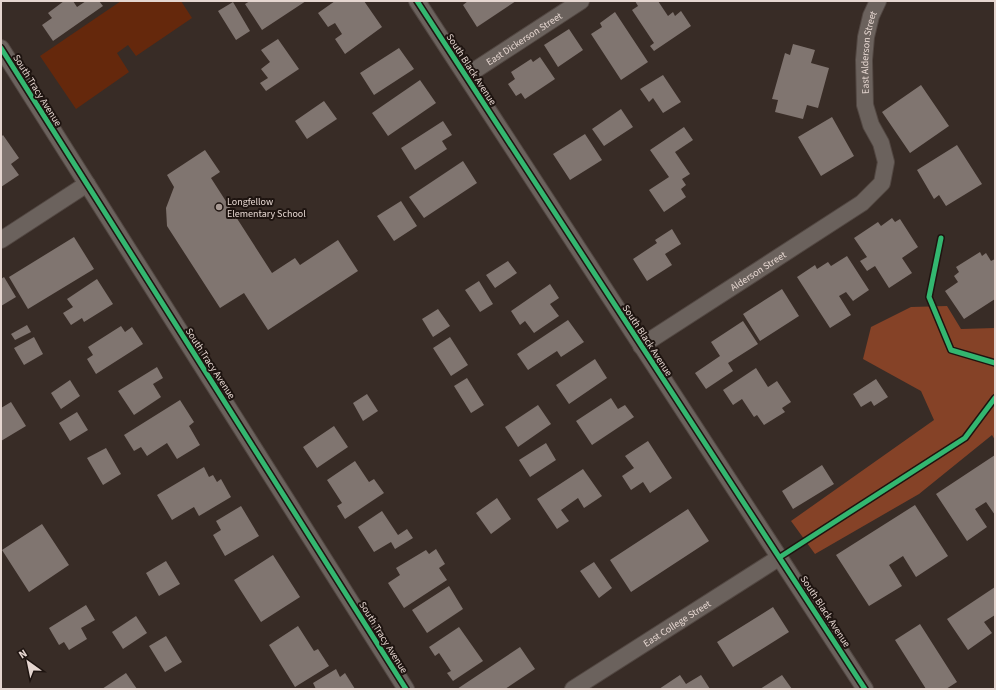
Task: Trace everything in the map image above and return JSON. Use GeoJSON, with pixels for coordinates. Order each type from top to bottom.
{"type":"FeatureCollection","features":[{"type":"Feature","properties":{"kind":"street","name":"South Black Avenue"},"geometry":{"type":"LineString","coordinates":[[416,1],[865,689]]}},
{"type":"Feature","properties":{"kind":"street","name":"East Dickerson Street"},"geometry":{"type":"LineString","coordinates":[[466,76],[581,1]]}},
{"type":"Feature","properties":{"kind":"street","name":"East Alderson Street"},"geometry":{"type":"LineString","coordinates":[[872,193],[882,183],[886,162],[881,143],[871,125],[865,105],[864,60],[866,37],[878,1]]}},
{"type":"Feature","properties":{"kind":"street","name":"South Tracy Avenue"},"geometry":{"type":"LineString","coordinates":[[1,48],[406,689]]}},
{"type":"Feature","properties":{"kind":"street"},"geometry":{"type":"LineString","coordinates":[[1,240],[87,184]]}},
{"type":"Feature","properties":{"kind":"street","name":"Alderson Street"},"geometry":{"type":"LineString","coordinates":[[641,346],[862,203],[872,193]]}},
{"type":"Feature","properties":{"kind":"street","name":"East College Street"},"geometry":{"type":"LineString","coordinates":[[574,689],[780,557]]}},
{"type":"Feature","properties":{"kind":"shaded area"},"geometry":{"type":"Polygon","coordinates":[[[121,1],[181,1],[192,18],[136,56],[128,45],[117,53],[129,72],[76,109],[40,56],[121,1]]]}},
{"type":"Feature","properties":{"kind":"shaded area"},"geometry":{"type":"Polygon","coordinates":[[[947,306],[961,329],[995,328],[995,440],[992,435],[919,494],[815,554],[791,521],[934,420],[921,391],[863,359],[871,327],[911,307],[947,306]]]}},
{"type":"Feature","properties":{"kind":"building"},"geometry":{"type":"Polygon","coordinates":[[[64,1],[73,1],[77,7],[86,1],[99,1],[103,6],[53,41],[42,25],[52,18],[48,13],[64,1]]]}},
{"type":"Feature","properties":{"kind":"building"},"geometry":{"type":"Polygon","coordinates":[[[250,1],[306,1],[262,30],[245,4],[250,1]]]}},
{"type":"Feature","properties":{"kind":"building"},"geometry":{"type":"Polygon","coordinates":[[[335,1],[364,1],[382,27],[345,54],[335,39],[342,34],[335,23],[328,27],[318,13],[335,1]]]}},
{"type":"Feature","properties":{"kind":"building"},"geometry":{"type":"Polygon","coordinates":[[[468,1],[516,1],[477,27],[463,5],[468,1]]]}},
{"type":"Feature","properties":{"kind":"building"},"geometry":{"type":"Polygon","coordinates":[[[635,1],[658,1],[668,16],[673,12],[675,16],[681,11],[691,26],[654,51],[650,46],[654,43],[632,10],[638,6],[635,1]]]}},
{"type":"Feature","properties":{"kind":"building"},"geometry":{"type":"Polygon","coordinates":[[[233,2],[250,31],[236,40],[218,11],[233,2]]]}},
{"type":"Feature","properties":{"kind":"building"},"geometry":{"type":"Polygon","coordinates":[[[615,12],[648,62],[621,80],[591,34],[602,27],[600,23],[615,12]]]}},
{"type":"Feature","properties":{"kind":"building"},"geometry":{"type":"Polygon","coordinates":[[[569,29],[583,50],[558,67],[544,45],[569,29]]]}},
{"type":"Feature","properties":{"kind":"building"},"geometry":{"type":"Polygon","coordinates":[[[278,39],[299,69],[266,91],[260,83],[268,78],[261,69],[270,62],[261,50],[278,39]]]}},
{"type":"Feature","properties":{"kind":"building"},"geometry":{"type":"Polygon","coordinates":[[[793,44],[815,50],[811,63],[829,68],[818,108],[807,105],[803,119],[775,112],[778,100],[772,99],[785,53],[790,55],[793,44]]]}},
{"type":"Feature","properties":{"kind":"building"},"geometry":{"type":"Polygon","coordinates":[[[399,48],[414,69],[374,95],[360,73],[399,48]]]}},
{"type":"Feature","properties":{"kind":"building"},"geometry":{"type":"Polygon","coordinates":[[[540,57],[555,79],[525,99],[521,93],[516,96],[508,84],[515,79],[511,72],[531,59],[533,62],[540,57]]]}},
{"type":"Feature","properties":{"kind":"building"},"geometry":{"type":"Polygon","coordinates":[[[663,75],[681,102],[663,113],[653,98],[649,102],[640,89],[663,75]]]}},
{"type":"Feature","properties":{"kind":"building"},"geometry":{"type":"Polygon","coordinates":[[[420,80],[436,103],[388,136],[372,113],[420,80]]]}},
{"type":"Feature","properties":{"kind":"building"},"geometry":{"type":"Polygon","coordinates":[[[921,85],[949,126],[910,153],[882,112],[921,85]]]}},
{"type":"Feature","properties":{"kind":"building"},"geometry":{"type":"Polygon","coordinates":[[[324,101],[337,119],[307,139],[295,121],[324,101]]]}},
{"type":"Feature","properties":{"kind":"building"},"geometry":{"type":"Polygon","coordinates":[[[621,109],[633,127],[604,146],[592,129],[621,109]]]}},
{"type":"Feature","properties":{"kind":"building"},"geometry":{"type":"Polygon","coordinates":[[[832,117],[854,156],[821,176],[798,137],[832,117]]]}},
{"type":"Feature","properties":{"kind":"building"},"geometry":{"type":"Polygon","coordinates":[[[443,121],[452,135],[442,141],[447,149],[415,170],[401,148],[443,121]]]}},
{"type":"Feature","properties":{"kind":"building"},"geometry":{"type":"Polygon","coordinates":[[[684,127],[693,140],[675,152],[690,174],[682,179],[686,185],[681,189],[686,197],[664,212],[649,190],[669,177],[650,150],[684,127]]]}},
{"type":"Feature","properties":{"kind":"building"},"geometry":{"type":"Polygon","coordinates":[[[585,134],[602,160],[570,180],[553,154],[585,134]]]}},
{"type":"Feature","properties":{"kind":"building"},"geometry":{"type":"Polygon","coordinates":[[[3,135],[19,158],[11,164],[19,175],[1,187],[1,137],[3,135]]]}},
{"type":"Feature","properties":{"kind":"building"},"geometry":{"type":"Polygon","coordinates":[[[957,145],[982,184],[946,206],[939,195],[934,199],[917,170],[957,145]]]}},
{"type":"Feature","properties":{"kind":"building"},"geometry":{"type":"Polygon","coordinates":[[[205,150],[220,172],[211,178],[272,273],[295,258],[300,265],[338,240],[358,271],[268,330],[244,293],[220,308],[167,226],[166,208],[174,187],[167,175],[205,150]]]}},
{"type":"Feature","properties":{"kind":"building"},"geometry":{"type":"Polygon","coordinates":[[[463,161],[477,183],[424,218],[409,197],[463,161]]]}},
{"type":"Feature","properties":{"kind":"building"},"geometry":{"type":"Polygon","coordinates":[[[401,201],[417,226],[394,241],[377,216],[401,201]]]}},
{"type":"Feature","properties":{"kind":"building"},"geometry":{"type":"Polygon","coordinates":[[[892,218],[895,222],[900,219],[918,247],[902,258],[912,273],[889,288],[875,266],[867,271],[860,261],[867,257],[854,238],[878,222],[881,226],[892,218]]]}},
{"type":"Feature","properties":{"kind":"building"},"geometry":{"type":"Polygon","coordinates":[[[672,229],[681,244],[665,254],[672,265],[647,281],[633,259],[657,243],[655,240],[672,229]]]}},
{"type":"Feature","properties":{"kind":"building"},"geometry":{"type":"Polygon","coordinates":[[[74,237],[94,269],[28,309],[9,277],[74,237]]]}},
{"type":"Feature","properties":{"kind":"building"},"geometry":{"type":"Polygon","coordinates":[[[980,252],[982,256],[986,253],[991,261],[995,259],[995,299],[964,319],[945,291],[958,282],[954,276],[959,272],[956,267],[980,252]]]}},
{"type":"Feature","properties":{"kind":"building"},"geometry":{"type":"Polygon","coordinates":[[[847,256],[869,290],[853,301],[846,292],[839,296],[851,315],[830,328],[797,277],[815,265],[817,269],[828,262],[831,266],[847,256]]]}},
{"type":"Feature","properties":{"kind":"building"},"geometry":{"type":"Polygon","coordinates":[[[508,261],[517,273],[495,288],[486,275],[508,261]]]}},
{"type":"Feature","properties":{"kind":"building"},"geometry":{"type":"Polygon","coordinates":[[[4,277],[16,297],[1,306],[1,279],[4,277]]]}},
{"type":"Feature","properties":{"kind":"building"},"geometry":{"type":"Polygon","coordinates":[[[97,279],[113,304],[84,322],[82,318],[71,325],[63,313],[73,307],[67,299],[97,279]]]}},
{"type":"Feature","properties":{"kind":"building"},"geometry":{"type":"Polygon","coordinates":[[[479,281],[493,304],[480,312],[465,290],[479,281]]]}},
{"type":"Feature","properties":{"kind":"building"},"geometry":{"type":"Polygon","coordinates":[[[550,284],[559,298],[550,304],[559,316],[534,333],[525,321],[520,325],[511,311],[550,284]]]}},
{"type":"Feature","properties":{"kind":"building"},"geometry":{"type":"Polygon","coordinates":[[[782,289],[799,316],[760,341],[743,314],[782,289]]]}},
{"type":"Feature","properties":{"kind":"building"},"geometry":{"type":"Polygon","coordinates":[[[438,309],[450,326],[433,337],[422,319],[438,309]]]}},
{"type":"Feature","properties":{"kind":"building"},"geometry":{"type":"Polygon","coordinates":[[[568,320],[584,342],[561,357],[557,351],[528,370],[517,354],[568,320]]]}},
{"type":"Feature","properties":{"kind":"building"},"geometry":{"type":"Polygon","coordinates":[[[743,321],[758,344],[728,363],[733,371],[706,389],[695,373],[720,356],[711,342],[743,321]]]}},
{"type":"Feature","properties":{"kind":"building"},"geometry":{"type":"Polygon","coordinates":[[[27,325],[31,332],[15,340],[11,334],[27,325]]]}},
{"type":"Feature","properties":{"kind":"building"},"geometry":{"type":"Polygon","coordinates":[[[121,326],[125,332],[132,327],[143,344],[96,374],[87,359],[93,355],[88,347],[121,326]]]}},
{"type":"Feature","properties":{"kind":"building"},"geometry":{"type":"Polygon","coordinates":[[[34,337],[43,354],[24,365],[14,348],[34,337]]]}},
{"type":"Feature","properties":{"kind":"building"},"geometry":{"type":"Polygon","coordinates":[[[450,337],[468,365],[451,376],[433,348],[450,337]]]}},
{"type":"Feature","properties":{"kind":"building"},"geometry":{"type":"Polygon","coordinates":[[[595,359],[607,378],[569,404],[556,385],[595,359]]]}},
{"type":"Feature","properties":{"kind":"building"},"geometry":{"type":"Polygon","coordinates":[[[157,367],[163,378],[153,384],[161,397],[134,415],[118,391],[157,367]]]}},
{"type":"Feature","properties":{"kind":"building"},"geometry":{"type":"Polygon","coordinates":[[[756,368],[768,387],[777,381],[791,402],[782,408],[785,412],[764,425],[757,415],[754,417],[742,399],[733,405],[723,390],[756,368]]]}},
{"type":"Feature","properties":{"kind":"building"},"geometry":{"type":"Polygon","coordinates":[[[467,378],[484,405],[471,413],[454,386],[467,378]]]}},
{"type":"Feature","properties":{"kind":"building"},"geometry":{"type":"Polygon","coordinates":[[[876,379],[888,397],[874,406],[871,401],[861,407],[853,394],[876,379]]]}},
{"type":"Feature","properties":{"kind":"building"},"geometry":{"type":"Polygon","coordinates":[[[70,380],[80,396],[61,409],[51,393],[70,380]]]}},
{"type":"Feature","properties":{"kind":"building"},"geometry":{"type":"Polygon","coordinates":[[[367,394],[378,411],[363,421],[353,403],[367,394]]]}},
{"type":"Feature","properties":{"kind":"building"},"geometry":{"type":"Polygon","coordinates":[[[611,398],[618,409],[625,405],[634,417],[592,445],[576,421],[611,398]]]}},
{"type":"Feature","properties":{"kind":"building"},"geometry":{"type":"Polygon","coordinates":[[[180,400],[194,422],[189,426],[200,445],[177,459],[167,443],[147,456],[141,447],[134,451],[124,435],[180,400]]]}},
{"type":"Feature","properties":{"kind":"building"},"geometry":{"type":"Polygon","coordinates":[[[11,402],[26,426],[1,441],[1,408],[11,402]]]}},
{"type":"Feature","properties":{"kind":"building"},"geometry":{"type":"Polygon","coordinates":[[[538,405],[551,424],[518,447],[505,427],[538,405]]]}},
{"type":"Feature","properties":{"kind":"building"},"geometry":{"type":"Polygon","coordinates":[[[77,412],[88,430],[70,441],[59,423],[77,412]]]}},
{"type":"Feature","properties":{"kind":"building"},"geometry":{"type":"Polygon","coordinates":[[[334,426],[348,447],[317,468],[303,447],[334,426]]]}},
{"type":"Feature","properties":{"kind":"building"},"geometry":{"type":"Polygon","coordinates":[[[648,441],[672,478],[650,493],[643,482],[631,490],[622,476],[634,468],[625,456],[648,441]]]}},
{"type":"Feature","properties":{"kind":"building"},"geometry":{"type":"Polygon","coordinates":[[[546,443],[556,460],[530,477],[519,460],[546,443]]]}},
{"type":"Feature","properties":{"kind":"building"},"geometry":{"type":"Polygon","coordinates":[[[106,448],[121,474],[103,485],[87,458],[106,448]]]}},
{"type":"Feature","properties":{"kind":"building"},"geometry":{"type":"Polygon","coordinates":[[[995,455],[995,515],[986,502],[975,509],[987,527],[967,541],[936,494],[995,455]]]}},
{"type":"Feature","properties":{"kind":"building"},"geometry":{"type":"Polygon","coordinates":[[[355,461],[369,482],[374,479],[384,493],[345,519],[337,506],[342,503],[327,480],[355,461]]]}},
{"type":"Feature","properties":{"kind":"building"},"geometry":{"type":"Polygon","coordinates":[[[822,465],[834,484],[793,509],[782,491],[822,465]]]}},
{"type":"Feature","properties":{"kind":"building"},"geometry":{"type":"Polygon","coordinates":[[[204,467],[209,477],[213,475],[217,482],[221,479],[231,497],[199,516],[194,507],[172,520],[157,495],[204,467]]]}},
{"type":"Feature","properties":{"kind":"building"},"geometry":{"type":"Polygon","coordinates":[[[583,469],[602,496],[584,508],[578,498],[561,510],[569,521],[557,529],[537,499],[583,469]]]}},
{"type":"Feature","properties":{"kind":"building"},"geometry":{"type":"Polygon","coordinates":[[[497,498],[511,519],[491,534],[476,513],[497,498]]]}},
{"type":"Feature","properties":{"kind":"building"},"geometry":{"type":"Polygon","coordinates":[[[915,505],[948,556],[916,577],[903,556],[889,565],[902,586],[869,606],[836,555],[915,505]]]}},
{"type":"Feature","properties":{"kind":"building"},"geometry":{"type":"Polygon","coordinates":[[[241,506],[259,536],[225,556],[213,535],[221,530],[216,521],[241,506]]]}},
{"type":"Feature","properties":{"kind":"building"},"geometry":{"type":"Polygon","coordinates":[[[688,509],[709,541],[631,592],[610,560],[688,509]]]}},
{"type":"Feature","properties":{"kind":"building"},"geometry":{"type":"Polygon","coordinates":[[[382,511],[398,535],[407,529],[413,538],[395,549],[391,542],[374,552],[358,527],[382,511]]]}},
{"type":"Feature","properties":{"kind":"building"},"geometry":{"type":"Polygon","coordinates":[[[42,524],[69,565],[29,592],[2,550],[42,524]]]}},
{"type":"Feature","properties":{"kind":"building"},"geometry":{"type":"Polygon","coordinates":[[[436,549],[445,564],[439,568],[447,580],[404,608],[388,583],[400,575],[396,568],[426,550],[429,554],[436,549]]]}},
{"type":"Feature","properties":{"kind":"building"},"geometry":{"type":"Polygon","coordinates":[[[273,555],[300,597],[261,622],[234,580],[273,555]]]}},
{"type":"Feature","properties":{"kind":"building"},"geometry":{"type":"Polygon","coordinates":[[[166,561],[180,584],[159,596],[146,573],[166,561]]]}},
{"type":"Feature","properties":{"kind":"building"},"geometry":{"type":"Polygon","coordinates":[[[594,562],[612,588],[599,598],[580,571],[594,562]]]}},
{"type":"Feature","properties":{"kind":"building"},"geometry":{"type":"Polygon","coordinates":[[[449,586],[463,609],[427,633],[412,610],[449,586]]]}},
{"type":"Feature","properties":{"kind":"building"},"geometry":{"type":"Polygon","coordinates":[[[995,587],[995,615],[984,622],[992,633],[968,650],[947,619],[995,587]]]}},
{"type":"Feature","properties":{"kind":"building"},"geometry":{"type":"Polygon","coordinates":[[[86,605],[95,620],[81,628],[87,639],[69,650],[64,642],[59,645],[49,628],[86,605]]]}},
{"type":"Feature","properties":{"kind":"building"},"geometry":{"type":"Polygon","coordinates":[[[773,607],[789,632],[733,667],[717,642],[773,607]]]}},
{"type":"Feature","properties":{"kind":"building"},"geometry":{"type":"Polygon","coordinates":[[[136,616],[147,633],[123,649],[112,632],[136,616]]]}},
{"type":"Feature","properties":{"kind":"building"},"geometry":{"type":"Polygon","coordinates":[[[920,624],[957,682],[946,689],[926,689],[895,640],[920,624]]]}},
{"type":"Feature","properties":{"kind":"building"},"geometry":{"type":"Polygon","coordinates":[[[298,626],[314,651],[318,649],[329,666],[295,687],[269,645],[298,626]]]}},
{"type":"Feature","properties":{"kind":"building"},"geometry":{"type":"Polygon","coordinates":[[[459,627],[483,661],[453,681],[447,673],[451,671],[439,653],[435,656],[429,647],[459,627]]]}},
{"type":"Feature","properties":{"kind":"building"},"geometry":{"type":"Polygon","coordinates":[[[166,636],[182,662],[165,672],[149,646],[166,636]]]}},
{"type":"Feature","properties":{"kind":"building"},"geometry":{"type":"Polygon","coordinates":[[[520,647],[535,669],[505,689],[457,689],[520,647]]]}},
{"type":"Feature","properties":{"kind":"building"},"geometry":{"type":"Polygon","coordinates":[[[336,669],[340,677],[345,673],[355,689],[316,689],[313,683],[336,669]]]}},
{"type":"Feature","properties":{"kind":"building"},"geometry":{"type":"Polygon","coordinates":[[[126,673],[137,689],[102,689],[126,673]]]}},
{"type":"Feature","properties":{"kind":"building"},"geometry":{"type":"Polygon","coordinates":[[[680,675],[686,684],[701,675],[710,689],[659,689],[680,675]]]}},
{"type":"Feature","properties":{"kind":"building"},"geometry":{"type":"Polygon","coordinates":[[[782,675],[792,689],[760,689],[782,675]]]}},
{"type":"Feature","properties":{"kind":"cycle path"},"geometry":{"type":"LineString","coordinates":[[417,1],[865,689]]}},
{"type":"Feature","properties":{"kind":"cycle path"},"geometry":{"type":"LineString","coordinates":[[1,48],[406,689]]}},
{"type":"Feature","properties":{"kind":"cycle path"},"geometry":{"type":"LineString","coordinates":[[941,238],[929,297],[951,350],[995,363]]}},
{"type":"Feature","properties":{"kind":"cycle path"},"geometry":{"type":"LineString","coordinates":[[780,557],[965,438],[995,398]]}},
{"type":"Feature","properties":{"kind":"place","name":"Longfellow Elementary School"},"geometry":{"type":"Point","coordinates":[219,207]}}]}
